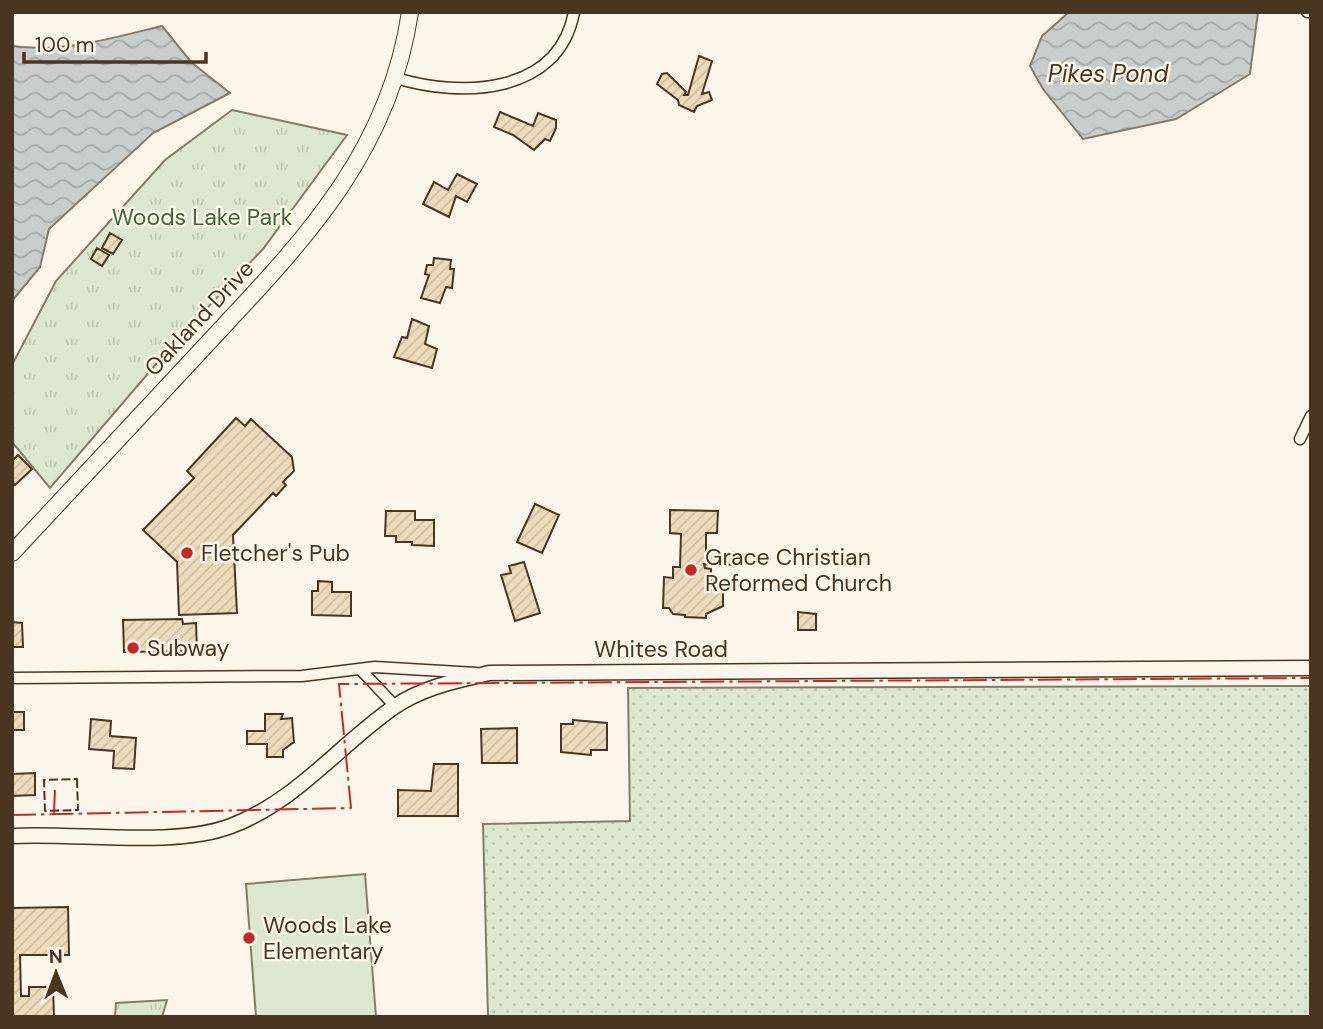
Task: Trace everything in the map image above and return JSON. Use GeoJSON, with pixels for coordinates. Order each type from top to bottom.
{"type":"FeatureCollection","features":[{"type":"Feature","properties":{"kind":"main road","name":"Oakland Drive"},"geometry":{"type":"LineString","coordinates":[[12,552],[325,213],[380,121],[396,78],[410,12]]}},
{"type":"Feature","properties":{"kind":"street"},"geometry":{"type":"LineString","coordinates":[[396,78],[428,86],[479,88],[520,79],[551,61],[571,27],[574,12]]}},
{"type":"Feature","properties":{"kind":"street"},"geometry":{"type":"LineString","coordinates":[[1300,439],[1311,416]]}},
{"type":"Feature","properties":{"kind":"street","name":"Whites Road"},"geometry":{"type":"LineString","coordinates":[[12,678],[302,676],[360,669],[489,673],[1311,668]]}},
{"type":"Feature","properties":{"kind":"street"},"geometry":{"type":"LineString","coordinates":[[360,669],[395,706]]}},
{"type":"Feature","properties":{"kind":"street"},"geometry":{"type":"LineString","coordinates":[[12,836],[178,835],[230,826],[293,793],[395,706],[436,685],[489,673]]}},
{"type":"Feature","properties":{"kind":"green space","name":"Woods Lake Park"},"geometry":{"type":"Polygon","coordinates":[[[232,110],[347,135],[263,249],[175,342],[50,488],[12,442],[12,365],[56,281],[165,160],[232,110]]]}},
{"type":"Feature","properties":{"kind":"green space"},"geometry":{"type":"Polygon","coordinates":[[[1311,686],[1311,1017],[488,1017],[483,824],[630,821],[628,688],[1311,686]]]}},
{"type":"Feature","properties":{"kind":"green space"},"geometry":{"type":"Polygon","coordinates":[[[365,874],[376,1017],[256,1017],[246,884],[365,874]]]}},
{"type":"Feature","properties":{"kind":"green space"},"geometry":{"type":"Polygon","coordinates":[[[167,1000],[162,1017],[115,1017],[116,1003],[167,1000]]]}},
{"type":"Feature","properties":{"kind":"water","name":"Pikes Pond"},"geometry":{"type":"Polygon","coordinates":[[[1069,12],[1258,12],[1250,74],[1176,119],[1083,139],[1043,89],[1030,66],[1042,36],[1069,12]]]}},
{"type":"Feature","properties":{"kind":"water"},"geometry":{"type":"Polygon","coordinates":[[[162,26],[191,62],[230,93],[153,133],[49,229],[40,267],[12,301],[12,46],[69,46],[162,26]]]}},
{"type":"Feature","properties":{"kind":"building"},"geometry":{"type":"Polygon","coordinates":[[[699,56],[712,61],[702,94],[709,92],[712,100],[697,106],[694,112],[679,105],[678,100],[657,84],[662,74],[667,73],[686,92],[684,95],[688,95],[699,56]]]}},
{"type":"Feature","properties":{"kind":"building"},"geometry":{"type":"Polygon","coordinates":[[[500,112],[533,126],[538,113],[556,120],[556,128],[550,141],[545,139],[534,150],[513,135],[494,127],[500,112]]]}},
{"type":"Feature","properties":{"kind":"building"},"geometry":{"type":"Polygon","coordinates":[[[457,174],[477,184],[467,202],[456,196],[449,217],[423,204],[434,182],[448,190],[457,174]]]}},
{"type":"Feature","properties":{"kind":"building"},"geometry":{"type":"Polygon","coordinates":[[[110,233],[122,240],[113,254],[102,248],[110,233]]]}},
{"type":"Feature","properties":{"kind":"building"},"geometry":{"type":"Polygon","coordinates":[[[97,248],[109,255],[102,266],[91,259],[97,248]]]}},
{"type":"Feature","properties":{"kind":"building"},"geometry":{"type":"Polygon","coordinates":[[[434,258],[451,260],[450,269],[454,269],[452,288],[446,287],[440,303],[421,298],[429,275],[425,274],[427,265],[433,265],[434,258]]]}},
{"type":"Feature","properties":{"kind":"building"},"geometry":{"type":"Polygon","coordinates":[[[412,319],[429,326],[425,344],[437,349],[432,368],[394,357],[402,337],[407,338],[412,319]]]}},
{"type":"Feature","properties":{"kind":"building"},"geometry":{"type":"Polygon","coordinates":[[[236,418],[245,426],[251,419],[292,457],[294,471],[283,482],[286,485],[276,496],[273,493],[233,535],[237,613],[179,615],[177,562],[143,530],[194,478],[187,471],[236,418]]]}},
{"type":"Feature","properties":{"kind":"building"},"geometry":{"type":"Polygon","coordinates":[[[18,455],[32,469],[15,485],[12,482],[12,461],[18,455]]]}},
{"type":"Feature","properties":{"kind":"building"},"geometry":{"type":"Polygon","coordinates":[[[535,504],[559,515],[542,553],[517,542],[535,504]]]}},
{"type":"Feature","properties":{"kind":"building"},"geometry":{"type":"Polygon","coordinates":[[[670,510],[718,511],[717,533],[706,533],[706,552],[741,553],[741,565],[704,564],[705,568],[711,569],[711,588],[723,588],[723,606],[706,614],[706,618],[685,617],[673,614],[669,608],[663,608],[664,577],[673,578],[673,567],[680,567],[681,534],[670,533],[670,510]]]}},
{"type":"Feature","properties":{"kind":"building"},"geometry":{"type":"Polygon","coordinates":[[[386,511],[415,511],[415,520],[434,520],[434,546],[396,542],[396,536],[385,536],[386,511]]]}},
{"type":"Feature","properties":{"kind":"building"},"geometry":{"type":"Polygon","coordinates":[[[524,562],[540,613],[515,621],[501,575],[511,573],[509,566],[524,562]]]}},
{"type":"Feature","properties":{"kind":"building"},"geometry":{"type":"Polygon","coordinates":[[[318,581],[332,582],[332,592],[351,592],[351,616],[312,615],[312,591],[318,591],[318,581]]]}},
{"type":"Feature","properties":{"kind":"building"},"geometry":{"type":"Polygon","coordinates":[[[798,612],[816,614],[816,630],[798,630],[798,612]]]}},
{"type":"Feature","properties":{"kind":"building"},"geometry":{"type":"Polygon","coordinates":[[[182,619],[183,624],[196,623],[197,651],[124,652],[123,620],[182,619]]]}},
{"type":"Feature","properties":{"kind":"building"},"geometry":{"type":"Polygon","coordinates":[[[12,622],[22,623],[23,647],[12,647],[12,622]]]}},
{"type":"Feature","properties":{"kind":"building"},"geometry":{"type":"Polygon","coordinates":[[[12,712],[24,712],[24,730],[12,730],[12,712]]]}},
{"type":"Feature","properties":{"kind":"building"},"geometry":{"type":"Polygon","coordinates":[[[265,714],[283,714],[281,719],[292,718],[294,742],[283,750],[283,757],[267,757],[267,744],[247,744],[247,731],[265,731],[265,714]]]}},
{"type":"Feature","properties":{"kind":"building"},"geometry":{"type":"Polygon","coordinates":[[[91,719],[111,721],[110,736],[136,738],[134,769],[113,768],[114,751],[89,749],[91,719]]]}},
{"type":"Feature","properties":{"kind":"building"},"geometry":{"type":"Polygon","coordinates":[[[573,720],[607,723],[607,750],[591,750],[591,755],[561,752],[561,724],[573,724],[573,720]]]}},
{"type":"Feature","properties":{"kind":"building"},"geometry":{"type":"Polygon","coordinates":[[[517,728],[517,763],[482,763],[481,729],[517,728]]]}},
{"type":"Feature","properties":{"kind":"building"},"geometry":{"type":"Polygon","coordinates":[[[434,764],[458,764],[458,816],[398,816],[398,790],[431,791],[434,764]]]}},
{"type":"Feature","properties":{"kind":"building"},"geometry":{"type":"Polygon","coordinates":[[[35,773],[35,795],[12,796],[12,774],[35,773]]]}},
{"type":"Feature","properties":{"kind":"building"},"geometry":{"type":"Polygon","coordinates":[[[68,907],[69,955],[20,955],[21,996],[29,996],[29,987],[53,987],[54,1017],[12,1017],[12,908],[68,907]]]}},
{"type":"Feature","properties":{"kind":"fence"},"geometry":{"type":"LineString","coordinates":[[77,779],[78,810],[45,811],[44,780],[77,779]]}},
{"type":"Feature","properties":{"kind":"power"},"geometry":{"type":"LineString","coordinates":[[12,815],[351,808],[339,684],[1311,678]]}},
{"type":"Feature","properties":{"kind":"power"},"geometry":{"type":"LineString","coordinates":[[54,814],[55,787]]}},
{"type":"Feature","properties":{"kind":"place","name":"Fletcher's Pub"},"geometry":{"type":"Point","coordinates":[187,553]}},
{"type":"Feature","properties":{"kind":"place","name":"Grace Christian Reformed Church"},"geometry":{"type":"Point","coordinates":[691,570]}},
{"type":"Feature","properties":{"kind":"place","name":"Subway"},"geometry":{"type":"Point","coordinates":[133,648]}},
{"type":"Feature","properties":{"kind":"place","name":"Woods Lake Elementary"},"geometry":{"type":"Point","coordinates":[249,938]}}]}
